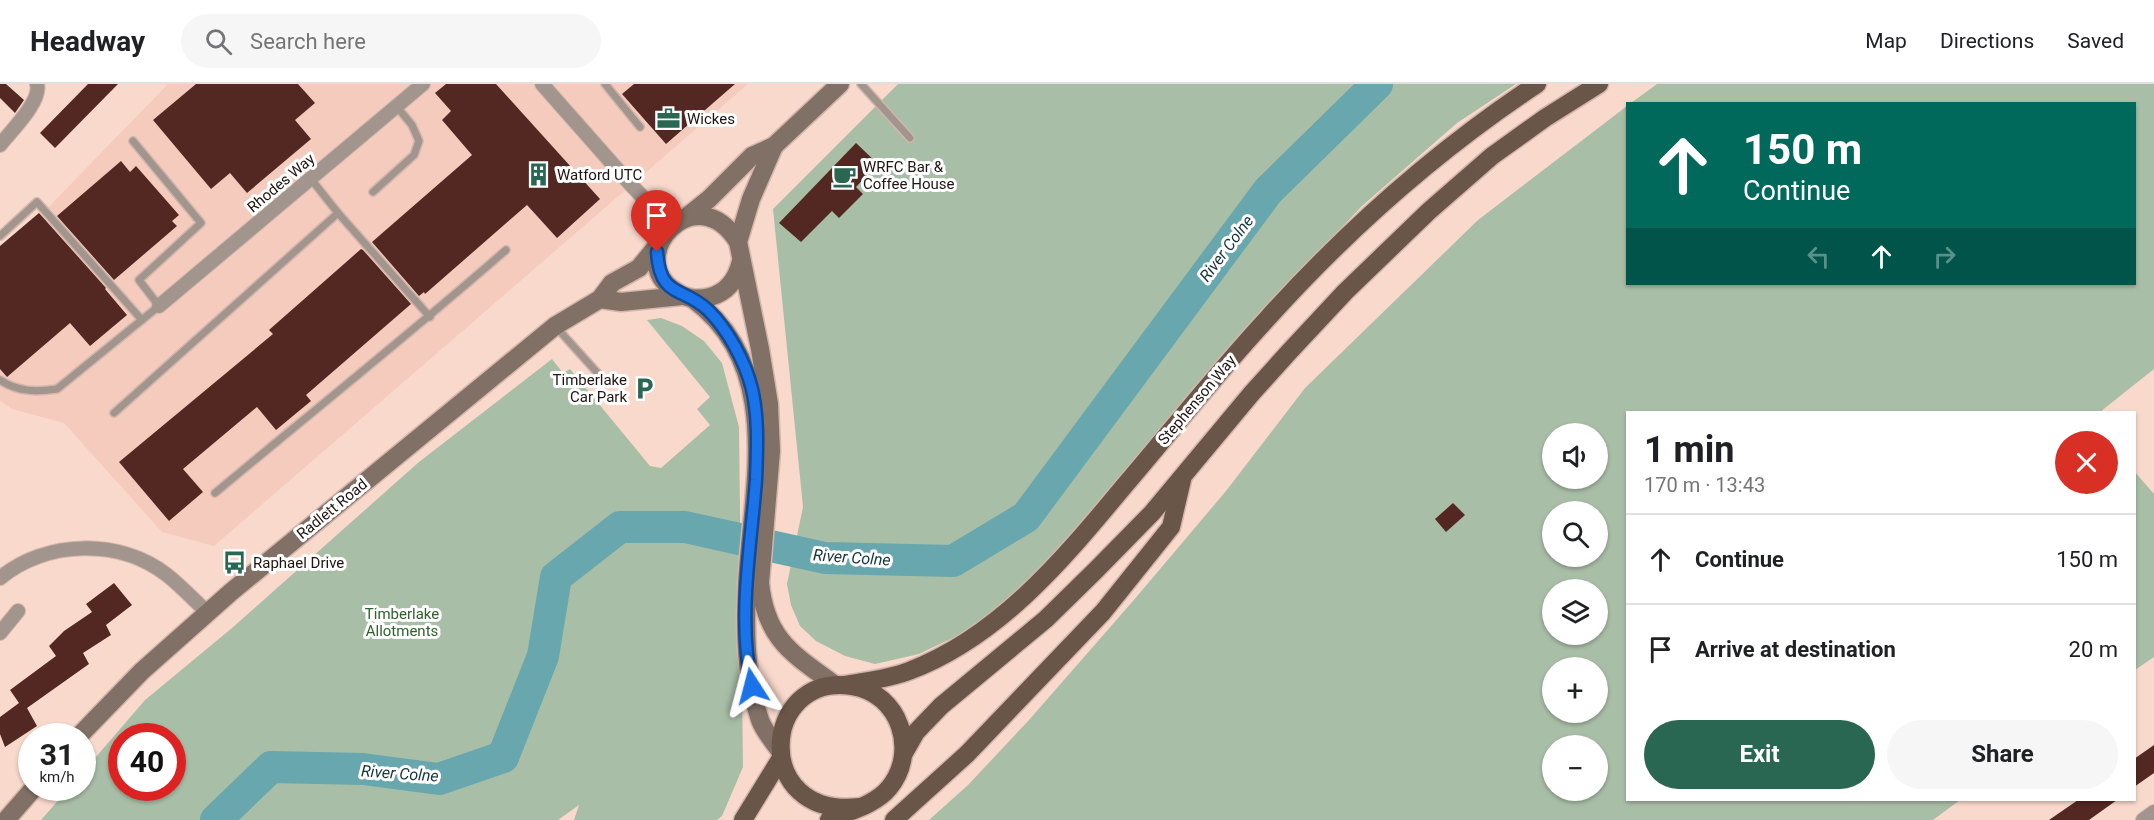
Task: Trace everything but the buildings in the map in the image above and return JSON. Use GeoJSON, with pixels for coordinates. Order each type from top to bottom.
{"type":"FeatureCollection","features":[{"type":"Feature","properties":{"kind":"main road","name":"Stephenson Way"},"geometry":{"type":"LineString","coordinates":[[840,685],[907,672],[978,634],[1013,607],[1074,546],[1236,353],[1324,257],[1429,162],[1470,130],[1537,84]]}},
{"type":"Feature","properties":{"kind":"main road"},"geometry":{"type":"LineString","coordinates":[[829,820],[875,800],[888,789],[897,776],[904,753],[916,732],[941,705],[1046,619],[1152,513],[1289,352],[1345,292],[1429,211],[1492,156],[1545,118],[1599,84]]}},
{"type":"Feature","properties":{"kind":"main road"},"geometry":{"type":"LineString","coordinates":[[894,820],[967,754],[1103,612],[1171,527],[1183,476]]}},
{"type":"Feature","properties":{"kind":"main road"},"geometry":{"type":"LineString","coordinates":[[860,807],[842,809],[821,806],[806,798],[793,785],[783,768],[780,754],[781,734],[790,712],[802,699],[816,690],[840,685],[871,692],[887,704],[897,717],[903,732],[904,753]]}},
{"type":"Feature","properties":{"kind":"main road"},"geometry":{"type":"LineString","coordinates":[[743,820],[780,754]]}},
{"type":"Feature","properties":{"kind":"street"},"geometry":{"type":"LineString","coordinates":[[0,145],[37,99],[39,87],[37,84]]}},
{"type":"Feature","properties":{"kind":"street","name":"Rhodes Way"},"geometry":{"type":"LineString","coordinates":[[159,306],[423,84]]}},
{"type":"Feature","properties":{"kind":"street"},"geometry":{"type":"LineString","coordinates":[[542,84],[672,228]]}},
{"type":"Feature","properties":{"kind":"street","name":"Radlett Road"},"geometry":{"type":"LineString","coordinates":[[92,723],[142,671],[207,612],[555,326],[600,299],[612,283],[639,268],[672,228],[709,199],[752,156],[774,146],[840,84]]}},
{"type":"Feature","properties":{"kind":"street","name":"Radlett Road"},"geometry":{"type":"LineString","coordinates":[[738,242],[751,199],[774,146]]}},
{"type":"Feature","properties":{"kind":"street"},"geometry":{"type":"LineString","coordinates":[[761,488],[771,451],[769,404],[738,242],[730,229],[716,219],[700,216],[672,228],[657,252],[658,266],[671,289],[707,310],[731,340],[752,388],[757,422],[761,488],[754,583],[746,628],[748,668],[760,722],[780,754]]}},
{"type":"Feature","properties":{"kind":"street"},"geometry":{"type":"LineString","coordinates":[[600,299],[621,302],[687,297],[702,299],[718,295],[730,285],[738,273],[741,261]]}},
{"type":"Feature","properties":{"kind":"street"},"geometry":{"type":"LineString","coordinates":[[0,578],[22,562],[50,552],[83,549],[106,550],[134,557],[166,574],[207,612]]}},
{"type":"Feature","properties":{"kind":"street"},"geometry":{"type":"LineString","coordinates":[[754,583],[780,641],[799,658],[840,685]]}},
{"type":"Feature","properties":{"kind":"street"},"geometry":{"type":"LineString","coordinates":[[0,633],[18,611]]}},
{"type":"Feature","properties":{"kind":"street"},"geometry":{"type":"LineString","coordinates":[[6,820],[23,801]]}},
{"type":"Feature","properties":{"kind":"street"},"geometry":{"type":"LineString","coordinates":[[2143,820],[2154,812]]}},
{"type":"Feature","properties":{"kind":"lane"},"geometry":{"type":"LineString","coordinates":[[605,84],[640,128]]}},
{"type":"Feature","properties":{"kind":"lane"},"geometry":{"type":"LineString","coordinates":[[861,84],[910,138]]}},
{"type":"Feature","properties":{"kind":"lane"},"geometry":{"type":"LineString","coordinates":[[373,192],[414,155],[419,141],[412,125],[397,107]]}},
{"type":"Feature","properties":{"kind":"lane"},"geometry":{"type":"LineString","coordinates":[[0,380],[14,388],[36,392],[57,389],[159,306],[139,280],[201,223],[133,141]]}},
{"type":"Feature","properties":{"kind":"lane"},"geometry":{"type":"LineString","coordinates":[[311,179],[430,317]]}},
{"type":"Feature","properties":{"kind":"lane"},"geometry":{"type":"LineString","coordinates":[[0,236],[37,202],[142,320]]}},
{"type":"Feature","properties":{"kind":"lane"},"geometry":{"type":"LineString","coordinates":[[114,413],[338,213]]}},
{"type":"Feature","properties":{"kind":"lane"},"geometry":{"type":"LineString","coordinates":[[215,493],[430,317],[506,250]]}},
{"type":"Feature","properties":{"kind":"lane"},"geometry":{"type":"LineString","coordinates":[[555,326],[602,378]]}},
{"type":"Feature","properties":{"kind":"shaded area"},"geometry":{"type":"Polygon","coordinates":[[[168,84],[748,84],[214,546],[162,532],[64,423],[12,409],[0,401],[0,257],[168,84]]]}},
{"type":"Feature","properties":{"kind":"green space"},"geometry":{"type":"Polygon","coordinates":[[[898,84],[1516,84],[1457,123],[1362,206],[1259,314],[1070,541],[1027,585],[965,632],[919,654],[875,664],[845,656],[816,641],[800,626],[791,605],[787,584],[803,507],[773,209],[898,84]]]}},
{"type":"Feature","properties":{"kind":"green space"},"geometry":{"type":"Polygon","coordinates":[[[1657,84],[2154,84],[2154,369],[2101,411],[1626,411],[1626,801],[1959,801],[1933,820],[929,820],[968,785],[1029,720],[1133,601],[1226,491],[1305,388],[1478,220],[1626,107],[1626,285],[2136,285],[2136,102],[1632,102],[1657,84]]]}},
{"type":"Feature","properties":{"kind":"green space","name":"Timberlake Allotments"},"geometry":{"type":"Polygon","coordinates":[[[661,318],[682,326],[704,341],[722,363],[739,427],[743,767],[722,816],[717,820],[574,820],[579,805],[558,820],[41,820],[58,801],[96,801],[96,757],[108,743],[108,801],[186,801],[186,723],[125,723],[145,700],[232,628],[419,462],[552,359],[563,373],[570,369],[650,466],[661,468],[710,425],[697,409],[710,397],[647,320],[661,318]]]}},
{"type":"Feature","properties":{"kind":"green space"},"geometry":{"type":"Polygon","coordinates":[[[2136,473],[2154,494],[2154,657],[2136,669],[2136,473]]]}},
{"type":"Feature","properties":{"kind":"waterway","name":"River Colne"},"geometry":{"type":"LineString","coordinates":[[216,820],[271,767],[363,769],[439,779],[503,757],[543,656],[556,577],[620,527],[685,527],[825,558],[953,561],[1026,517],[1268,191],[1377,84]]}},
{"type":"Feature","properties":{"kind":"place","name":"Wickes"},"geometry":{"type":"Point","coordinates":[669,119]}},
{"type":"Feature","properties":{"kind":"place","name":"Watford UTC"},"geometry":{"type":"Point","coordinates":[539,175]}},
{"type":"Feature","properties":{"kind":"place","name":"WRFC Bar & Coffee House"},"geometry":{"type":"Point","coordinates":[845,176]}},
{"type":"Feature","properties":{"kind":"place","name":"Timberlake Car Park"},"geometry":{"type":"Point","coordinates":[645,389]}},
{"type":"Feature","properties":{"kind":"place","name":"Raphael Drive"},"geometry":{"type":"Point","coordinates":[235,563]}},
{"type":"Feature","properties":{"kind":"route"},"geometry":{"type":"LineString","coordinates":[[657,252],[658,266],[671,289],[682,296],[693,299],[720,324],[742,361],[752,388],[757,422],[757,459],[747,583],[746,628],[748,668],[752,686]]}}]}
